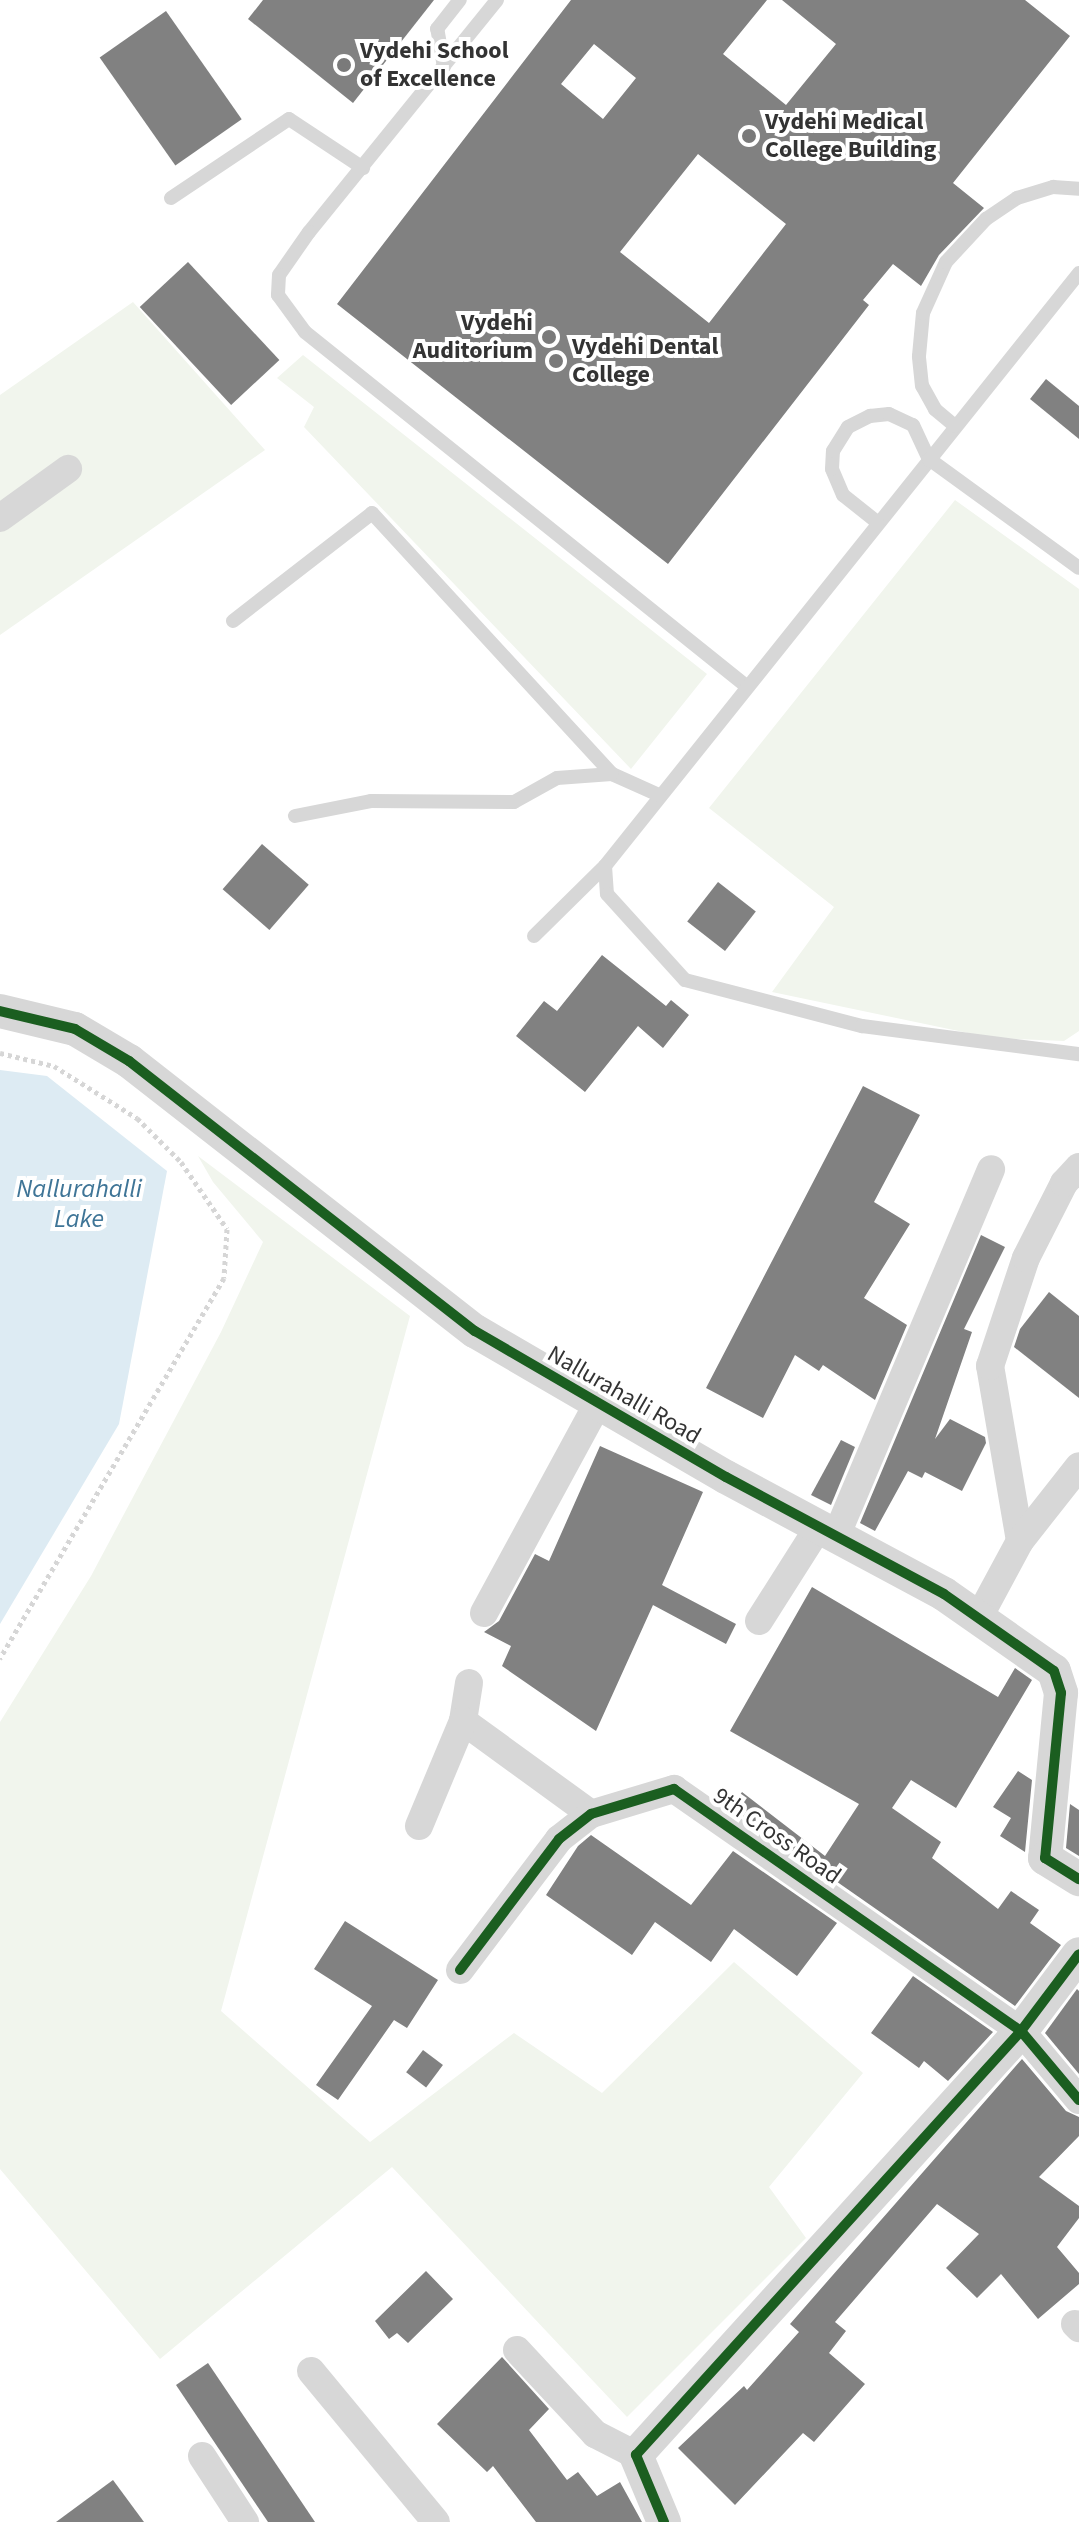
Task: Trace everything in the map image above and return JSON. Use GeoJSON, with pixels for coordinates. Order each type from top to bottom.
{"type":"FeatureCollection","features":[{"type":"Feature","properties":{"kind":"street"},"geometry":{"type":"LineString","coordinates":[[0,518],[68,469]]}},
{"type":"Feature","properties":{"kind":"street","name":"Nallurahalli Road"},"geometry":{"type":"LineString","coordinates":[[0,1011],[75,1029],[129,1061],[475,1331],[598,1403],[944,1594],[1054,1671],[1061,1693],[1044,1849],[1052,1864],[1079,1879]]}},
{"type":"Feature","properties":{"kind":"street"},"geometry":{"type":"LineString","coordinates":[[1020,1541],[990,1366],[1026,1258],[1064,1183],[1079,1167]]}},
{"type":"Feature","properties":{"kind":"street"},"geometry":{"type":"LineString","coordinates":[[759,1621],[829,1529],[991,1169]]}},
{"type":"Feature","properties":{"kind":"street"},"geometry":{"type":"LineString","coordinates":[[484,1613],[598,1403]]}},
{"type":"Feature","properties":{"kind":"street"},"geometry":{"type":"LineString","coordinates":[[978,1619],[1020,1541],[1079,1466]]}},
{"type":"Feature","properties":{"kind":"street"},"geometry":{"type":"LineString","coordinates":[[419,1826],[463,1721],[469,1683]]}},
{"type":"Feature","properties":{"kind":"street"},"geometry":{"type":"LineString","coordinates":[[463,1721],[591,1814]]}},
{"type":"Feature","properties":{"kind":"street","name":"9th Cross Road"},"geometry":{"type":"LineString","coordinates":[[460,1970],[559,1839],[591,1814],[674,1789],[1021,2031],[1079,2100]]}},
{"type":"Feature","properties":{"kind":"street"},"geometry":{"type":"LineString","coordinates":[[636,2455],[1021,2031],[1079,1954]]}},
{"type":"Feature","properties":{"kind":"street"},"geometry":{"type":"LineString","coordinates":[[517,2350],[595,2434],[636,2455],[664,2522]]}},
{"type":"Feature","properties":{"kind":"street"},"geometry":{"type":"LineString","coordinates":[[311,2371],[436,2522]]}},
{"type":"Feature","properties":{"kind":"street"},"geometry":{"type":"LineString","coordinates":[[202,2456],[245,2522]]}},
{"type":"Feature","properties":{"kind":"lane"},"geometry":{"type":"LineString","coordinates":[[444,67],[437,29],[460,0]]}},
{"type":"Feature","properties":{"kind":"lane"},"geometry":{"type":"LineString","coordinates":[[497,0],[279,275],[278,295],[287,314],[745,685]]}},
{"type":"Feature","properties":{"kind":"lane"},"geometry":{"type":"LineString","coordinates":[[171,198],[289,119],[363,168]]}},
{"type":"Feature","properties":{"kind":"lane"},"geometry":{"type":"LineString","coordinates":[[955,426],[935,409],[922,386],[919,356],[923,313],[946,262],[986,219],[1017,198],[1053,187],[1079,189]]}},
{"type":"Feature","properties":{"kind":"lane"},"geometry":{"type":"LineString","coordinates":[[534,936],[605,866],[745,685],[1079,273]]}},
{"type":"Feature","properties":{"kind":"lane"},"geometry":{"type":"LineString","coordinates":[[877,522],[843,495],[835,480],[833,451],[848,427],[870,416],[905,420],[929,459],[1079,568]]}},
{"type":"Feature","properties":{"kind":"lane"},"geometry":{"type":"LineString","coordinates":[[233,621],[372,513],[612,774],[659,795]]}},
{"type":"Feature","properties":{"kind":"lane"},"geometry":{"type":"LineString","coordinates":[[295,816],[371,801],[514,802],[557,778],[612,774]]}},
{"type":"Feature","properties":{"kind":"lane"},"geometry":{"type":"LineString","coordinates":[[605,866],[607,894],[685,980],[862,1026],[1079,1054]]}},
{"type":"Feature","properties":{"kind":"path"},"geometry":{"type":"LineString","coordinates":[[0,1053],[54,1066],[137,1118],[181,1162],[227,1229],[224,1278],[0,1659]]}},
{"type":"Feature","properties":{"kind":"shaded area"},"geometry":{"type":"Polygon","coordinates":[[[133,302],[265,450],[0,635],[0,395],[133,302]]]}},
{"type":"Feature","properties":{"kind":"shaded area"},"geometry":{"type":"Polygon","coordinates":[[[303,355],[707,674],[631,769],[304,427],[314,407],[277,378],[303,355]]]}},
{"type":"Feature","properties":{"kind":"shaded area"},"geometry":{"type":"Polygon","coordinates":[[[955,500],[1079,589],[1079,1031],[1064,1041],[992,1038],[772,992],[834,907],[709,808],[955,500]]]}},
{"type":"Feature","properties":{"kind":"shaded area"},"geometry":{"type":"Polygon","coordinates":[[[198,1156],[410,1316],[221,2011],[370,2142],[514,2033],[602,2093],[734,1962],[863,2073],[769,2187],[806,2238],[627,2417],[392,2167],[160,2359],[0,2169],[0,1722],[91,1576],[221,1332],[263,1242],[213,1182],[198,1156]]]}},
{"type":"Feature","properties":{"kind":"water","name":"Nallurahalli Lake"},"geometry":{"type":"Polygon","coordinates":[[[0,1070],[47,1076],[167,1171],[119,1424],[0,1624],[0,1070]]]}},
{"type":"Feature","properties":{"kind":"building","name":"Vydehi School of Excellence"},"geometry":{"type":"Polygon","coordinates":[[[263,0],[434,0],[353,103],[248,19],[263,0]]]}},
{"type":"Feature","properties":{"kind":"building"},"geometry":{"type":"Polygon","coordinates":[[[571,0],[767,0],[723,54],[786,105],[836,44],[782,0],[1025,0],[1070,36],[953,183],[984,208],[939,255],[921,286],[893,264],[863,300],[869,305],[668,564],[337,304],[571,0]],[[594,44],[561,84],[603,119],[636,78],[594,44]],[[698,154],[620,252],[709,323],[786,224],[698,154]]]}},
{"type":"Feature","properties":{"kind":"building"},"geometry":{"type":"Polygon","coordinates":[[[166,11],[242,119],[175,166],[100,57],[166,11]]]}},
{"type":"Feature","properties":{"kind":"building"},"geometry":{"type":"Polygon","coordinates":[[[188,262],[279,360],[231,405],[140,307],[188,262]]]}},
{"type":"Feature","properties":{"kind":"building"},"geometry":{"type":"Polygon","coordinates":[[[1046,379],[1079,406],[1079,439],[1030,399],[1046,379]]]}},
{"type":"Feature","properties":{"kind":"building"},"geometry":{"type":"Polygon","coordinates":[[[262,844],[309,885],[269,930],[223,889],[262,844]]]}},
{"type":"Feature","properties":{"kind":"building"},"geometry":{"type":"Polygon","coordinates":[[[718,882],[756,912],[725,951],[687,921],[718,882]]]}},
{"type":"Feature","properties":{"kind":"building"},"geometry":{"type":"Polygon","coordinates":[[[602,955],[666,1006],[671,1000],[689,1015],[663,1048],[638,1026],[585,1092],[516,1036],[544,1001],[557,1011],[602,955]]]}},
{"type":"Feature","properties":{"kind":"building"},"geometry":{"type":"Polygon","coordinates":[[[863,1086],[920,1115],[874,1202],[910,1224],[864,1298],[907,1325],[875,1400],[823,1365],[819,1371],[795,1355],[763,1418],[706,1388],[863,1086]]]}},
{"type":"Feature","properties":{"kind":"building"},"geometry":{"type":"Polygon","coordinates":[[[981,1235],[1005,1247],[964,1329],[972,1332],[935,1439],[950,1419],[985,1437],[986,1443],[962,1491],[925,1472],[922,1478],[908,1471],[875,1531],[860,1523],[981,1235]]]}},
{"type":"Feature","properties":{"kind":"building"},"geometry":{"type":"Polygon","coordinates":[[[1049,1292],[1079,1316],[1079,1398],[1014,1347],[1020,1329],[1049,1292]]]}},
{"type":"Feature","properties":{"kind":"building"},"geometry":{"type":"Polygon","coordinates":[[[841,1440],[855,1447],[831,1505],[811,1495],[841,1440]]]}},
{"type":"Feature","properties":{"kind":"building"},"geometry":{"type":"Polygon","coordinates":[[[600,1446],[703,1492],[662,1585],[736,1624],[726,1644],[653,1605],[596,1731],[502,1666],[511,1646],[484,1632],[499,1621],[535,1554],[549,1561],[600,1446]]]}},
{"type":"Feature","properties":{"kind":"building"},"geometry":{"type":"Polygon","coordinates":[[[812,1587],[998,1697],[1015,1668],[1032,1680],[956,1808],[911,1780],[892,1808],[941,1842],[932,1858],[998,1909],[1011,1891],[1039,1910],[1030,1923],[1061,1945],[1015,2006],[731,1808],[742,1792],[825,1856],[859,1804],[730,1731],[812,1587]]]}},
{"type":"Feature","properties":{"kind":"building"},"geometry":{"type":"Polygon","coordinates":[[[1018,1771],[1032,1780],[1025,1852],[1000,1836],[1011,1818],[993,1807],[1018,1771]]]}},
{"type":"Feature","properties":{"kind":"building"},"geometry":{"type":"Polygon","coordinates":[[[1070,1804],[1079,1810],[1079,1856],[1066,1848],[1070,1804]]]}},
{"type":"Feature","properties":{"kind":"building"},"geometry":{"type":"Polygon","coordinates":[[[591,1835],[691,1905],[733,1851],[837,1923],[797,1976],[734,1929],[711,1962],[655,1922],[632,1955],[546,1895],[578,1846],[591,1835]]]}},
{"type":"Feature","properties":{"kind":"building"},"geometry":{"type":"Polygon","coordinates":[[[345,1921],[438,1980],[407,2028],[394,2020],[338,2100],[316,2085],[372,2006],[314,1969],[345,1921]]]}},
{"type":"Feature","properties":{"kind":"building"},"geometry":{"type":"Polygon","coordinates":[[[913,1976],[993,2032],[948,2081],[924,2061],[919,2068],[871,2033],[913,1976]]]}},
{"type":"Feature","properties":{"kind":"building"},"geometry":{"type":"Polygon","coordinates":[[[1077,1989],[1079,1991],[1079,2074],[1045,2033],[1077,1989]]]}},
{"type":"Feature","properties":{"kind":"building"},"geometry":{"type":"Polygon","coordinates":[[[423,2050],[443,2065],[426,2087],[406,2072],[423,2050]]]}},
{"type":"Feature","properties":{"kind":"building"},"geometry":{"type":"Polygon","coordinates":[[[1022,2059],[1066,2111],[1079,2117],[1079,2136],[1039,2177],[1079,2206],[1079,2218],[1057,2247],[1079,2273],[1079,2284],[1038,2319],[1001,2274],[977,2298],[946,2268],[979,2234],[937,2204],[835,2322],[846,2331],[829,2353],[865,2384],[814,2442],[803,2433],[735,2505],[678,2448],[744,2386],[747,2390],[799,2332],[790,2324],[1022,2059]]]}},
{"type":"Feature","properties":{"kind":"building"},"geometry":{"type":"Polygon","coordinates":[[[426,2271],[453,2299],[408,2343],[397,2333],[389,2339],[375,2321],[426,2271]]]}},
{"type":"Feature","properties":{"kind":"building"},"geometry":{"type":"Polygon","coordinates":[[[502,2357],[549,2409],[529,2430],[567,2480],[578,2472],[597,2496],[620,2482],[642,2522],[536,2522],[493,2466],[487,2472],[437,2424],[502,2357]]]}},
{"type":"Feature","properties":{"kind":"building"},"geometry":{"type":"Polygon","coordinates":[[[208,2363],[315,2522],[268,2522],[176,2385],[208,2363]]]}},
{"type":"Feature","properties":{"kind":"building"},"geometry":{"type":"Polygon","coordinates":[[[113,2480],[144,2522],[56,2522],[113,2480]]]}},
{"type":"Feature","properties":{"kind":"cycle path"},"geometry":{"type":"LineString","coordinates":[[0,1011],[75,1029],[129,1061],[475,1331],[726,1477],[944,1594],[1054,1671],[1061,1693],[1045,1858],[1079,1879]]}},
{"type":"Feature","properties":{"kind":"cycle path"},"geometry":{"type":"LineString","coordinates":[[460,1970],[559,1839],[591,1814],[674,1789],[1021,2031],[1079,2100]]}},
{"type":"Feature","properties":{"kind":"cycle path"},"geometry":{"type":"LineString","coordinates":[[664,2522],[636,2455],[1021,2031],[1079,1954]]}},
{"type":"Feature","properties":{"kind":"place","name":"Vydehi School of Excellence"},"geometry":{"type":"Point","coordinates":[344,65]}},
{"type":"Feature","properties":{"kind":"place","name":"Vydehi Medical College Building"},"geometry":{"type":"Point","coordinates":[749,136]}},
{"type":"Feature","properties":{"kind":"place","name":"Vydehi Auditorium"},"geometry":{"type":"Point","coordinates":[549,337]}},
{"type":"Feature","properties":{"kind":"place","name":"Vydehi Dental College"},"geometry":{"type":"Point","coordinates":[556,361]}}]}
